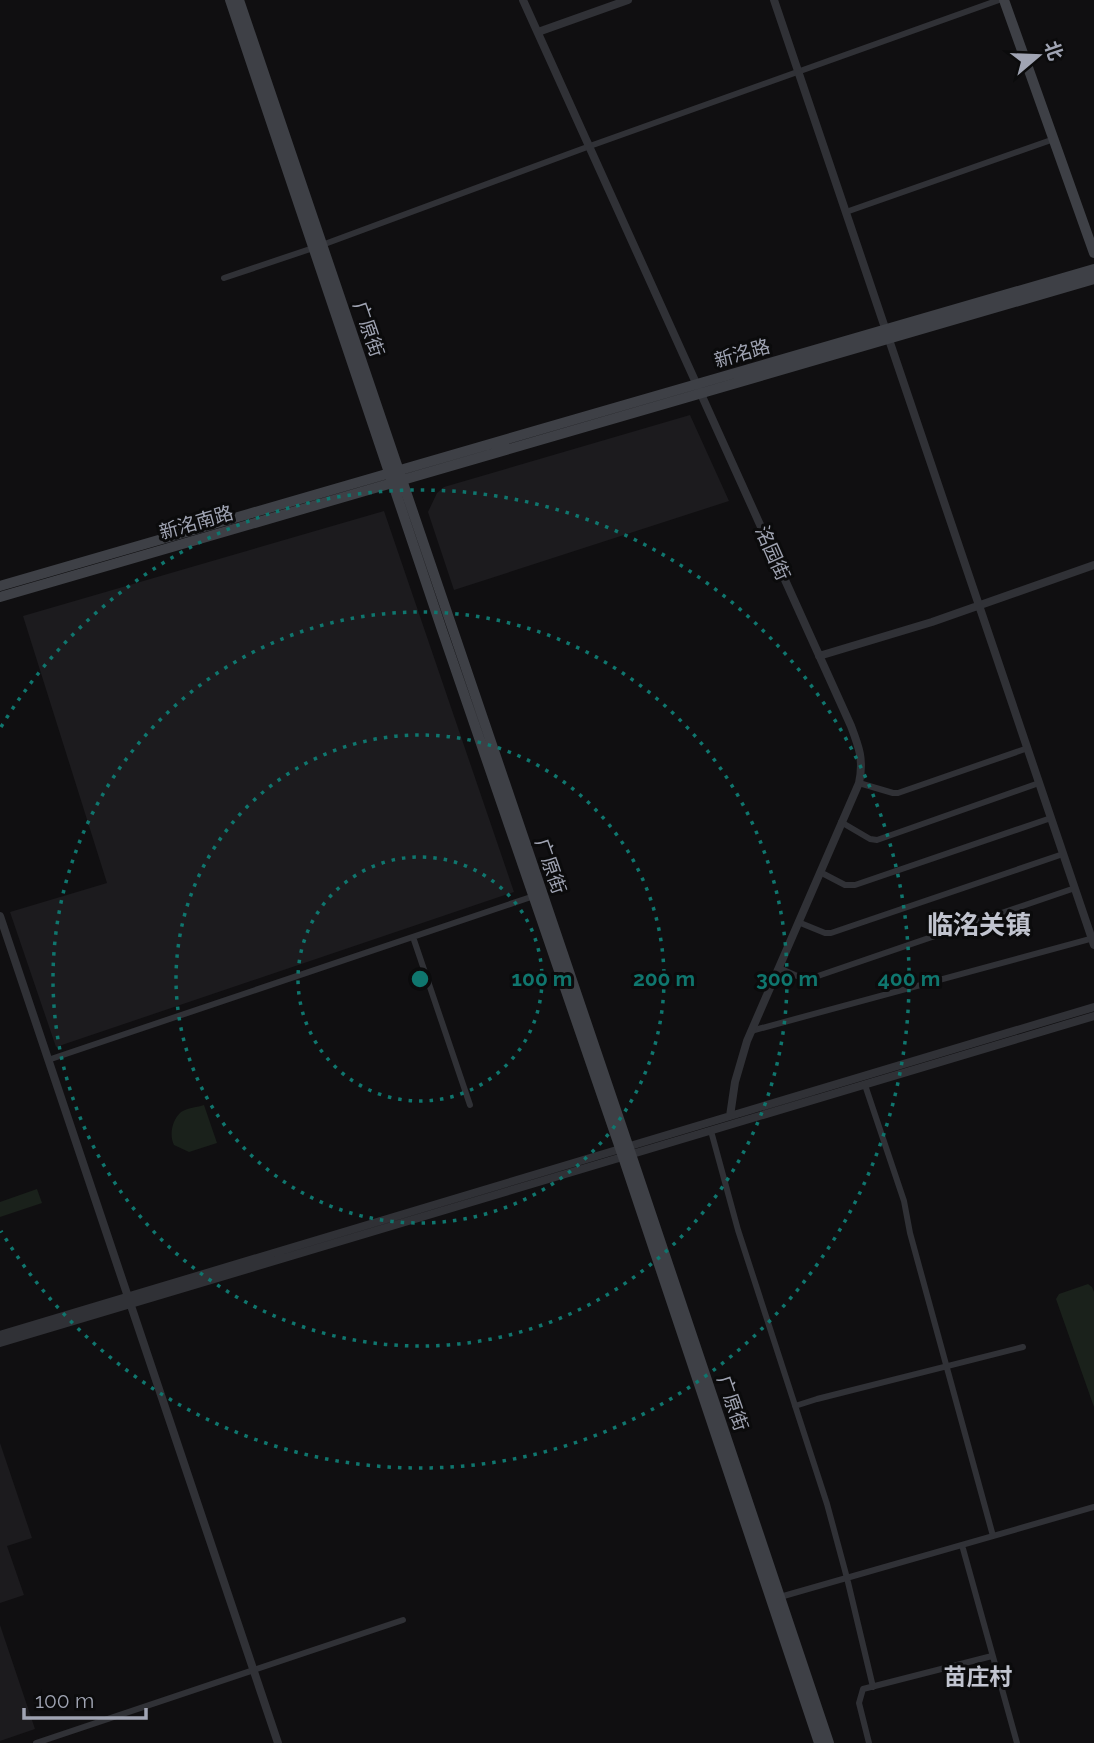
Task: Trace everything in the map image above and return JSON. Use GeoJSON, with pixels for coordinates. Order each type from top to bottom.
{"type":"FeatureCollection","features":[{"type":"Feature","properties":{"kind":"main road","name":"广原街"},"geometry":{"type":"LineString","coordinates":[[230,0],[318,246]]}},
{"type":"Feature","properties":{"kind":"main road","name":"广原街"},"geometry":{"type":"LineString","coordinates":[[239,0],[396,477],[776,1598],[829,1743]]}},
{"type":"Feature","properties":{"kind":"main road"},"geometry":{"type":"LineString","coordinates":[[1002,0],[1094,253]]}},
{"type":"Feature","properties":{"kind":"main road","name":"新洺路"},"geometry":{"type":"LineString","coordinates":[[887,334],[1094,269]]}},
{"type":"Feature","properties":{"kind":"main road","name":"新洺路"},"geometry":{"type":"LineString","coordinates":[[396,477],[887,334],[1094,279]]}},
{"type":"Feature","properties":{"kind":"main road","name":"广原街"},"geometry":{"type":"LineString","coordinates":[[396,477],[534,896],[626,1152]]}},
{"type":"Feature","properties":{"kind":"main road","name":"新洺南路"},"geometry":{"type":"LineString","coordinates":[[0,586],[396,477]]}},
{"type":"Feature","properties":{"kind":"main road","name":"新洺南路"},"geometry":{"type":"LineString","coordinates":[[0,597],[396,477]]}},
{"type":"Feature","properties":{"kind":"main road","name":"广原街"},"geometry":{"type":"LineString","coordinates":[[776,1598],[819,1743]]}},
{"type":"Feature","properties":{"kind":"street","name":"洺园街"},"geometry":{"type":"LineString","coordinates":[[523,0],[820,656],[859,746],[862,759],[859,783],[751,1031],[742,1057],[730,1116]]}},
{"type":"Feature","properties":{"kind":"street"},"geometry":{"type":"LineString","coordinates":[[538,32],[628,0]]}},
{"type":"Feature","properties":{"kind":"street"},"geometry":{"type":"LineString","coordinates":[[751,1031],[1093,940],[774,0]]}},
{"type":"Feature","properties":{"kind":"street"},"geometry":{"type":"LineString","coordinates":[[224,278],[1002,0]]}},
{"type":"Feature","properties":{"kind":"street"},"geometry":{"type":"LineString","coordinates":[[846,212],[1054,139]]}},
{"type":"Feature","properties":{"kind":"street"},"geometry":{"type":"LineString","coordinates":[[820,656],[932,622],[1094,565]]}},
{"type":"Feature","properties":{"kind":"street"},"geometry":{"type":"LineString","coordinates":[[859,783],[898,793],[1028,748]]}},
{"type":"Feature","properties":{"kind":"street"},"geometry":{"type":"LineString","coordinates":[[841,822],[870,839],[877,840],[1039,783]]}},
{"type":"Feature","properties":{"kind":"street"},"geometry":{"type":"LineString","coordinates":[[820,872],[851,886],[1051,818]]}},
{"type":"Feature","properties":{"kind":"street"},"geometry":{"type":"LineString","coordinates":[[798,922],[829,933],[1063,854]]}},
{"type":"Feature","properties":{"kind":"street"},"geometry":{"type":"LineString","coordinates":[[779,968],[804,978],[812,978],[1075,888]]}},
{"type":"Feature","properties":{"kind":"street"},"geometry":{"type":"LineString","coordinates":[[48,1060],[534,896]]}},
{"type":"Feature","properties":{"kind":"street"},"geometry":{"type":"LineString","coordinates":[[0,916],[278,1743]]}},
{"type":"Feature","properties":{"kind":"street"},"geometry":{"type":"LineString","coordinates":[[413,937],[470,1105]]}},
{"type":"Feature","properties":{"kind":"street"},"geometry":{"type":"LineString","coordinates":[[626,1152],[730,1116],[1094,1007]]}},
{"type":"Feature","properties":{"kind":"street"},"geometry":{"type":"LineString","coordinates":[[0,1335],[129,1300],[1094,1016]]}},
{"type":"Feature","properties":{"kind":"street"},"geometry":{"type":"LineString","coordinates":[[865,1085],[904,1201],[993,1536]]}},
{"type":"Feature","properties":{"kind":"street"},"geometry":{"type":"LineString","coordinates":[[711,1130],[738,1230],[827,1504],[873,1687]]}},
{"type":"Feature","properties":{"kind":"street"},"geometry":{"type":"LineString","coordinates":[[0,1343],[129,1300]]}},
{"type":"Feature","properties":{"kind":"street"},"geometry":{"type":"LineString","coordinates":[[795,1406],[1023,1347]]}},
{"type":"Feature","properties":{"kind":"street"},"geometry":{"type":"LineString","coordinates":[[776,1598],[1094,1507]]}},
{"type":"Feature","properties":{"kind":"street"},"geometry":{"type":"LineString","coordinates":[[962,1545],[1017,1743]]}},
{"type":"Feature","properties":{"kind":"street"},"geometry":{"type":"LineString","coordinates":[[36,1743],[403,1620]]}},
{"type":"Feature","properties":{"kind":"street"},"geometry":{"type":"LineString","coordinates":[[869,1743],[859,1703],[863,1689],[992,1656]]}},
{"type":"Feature","properties":{"kind":"shaded area"},"geometry":{"type":"Polygon","coordinates":[[[690,415],[729,501],[454,590],[428,512],[437,493],[444,487],[690,415]]]}},
{"type":"Feature","properties":{"kind":"shaded area"},"geometry":{"type":"Polygon","coordinates":[[[384,511],[514,892],[56,1047],[10,912],[107,883],[23,616],[384,511]]]}},
{"type":"Feature","properties":{"kind":"shaded area"},"geometry":{"type":"Polygon","coordinates":[[[204,1105],[217,1143],[189,1152],[174,1145],[172,1132],[178,1115],[186,1109],[204,1105]]]}},
{"type":"Feature","properties":{"kind":"shaded area"},"geometry":{"type":"Polygon","coordinates":[[[37,1189],[42,1203],[0,1217],[0,1202],[37,1189]]]}},
{"type":"Feature","properties":{"kind":"shaded area"},"geometry":{"type":"Polygon","coordinates":[[[1088,1284],[1094,1292],[1094,1407],[1056,1299],[1059,1294],[1088,1284]]]}},
{"type":"Feature","properties":{"kind":"shaded area"},"geometry":{"type":"Polygon","coordinates":[[[0,1443],[32,1538],[7,1546],[24,1595],[0,1603],[0,1443]]]}},
{"type":"Feature","properties":{"kind":"shaded area"},"geometry":{"type":"Polygon","coordinates":[[[0,1625],[35,1729],[0,1741],[0,1625]]]}},
{"type":"Feature","properties":{"kind":"district","name":"临洺关镇"},"geometry":{"type":"Point","coordinates":[979,925]}},
{"type":"Feature","properties":{"kind":"district","name":"苗庄村"},"geometry":{"type":"Point","coordinates":[978,1677]}}]}
